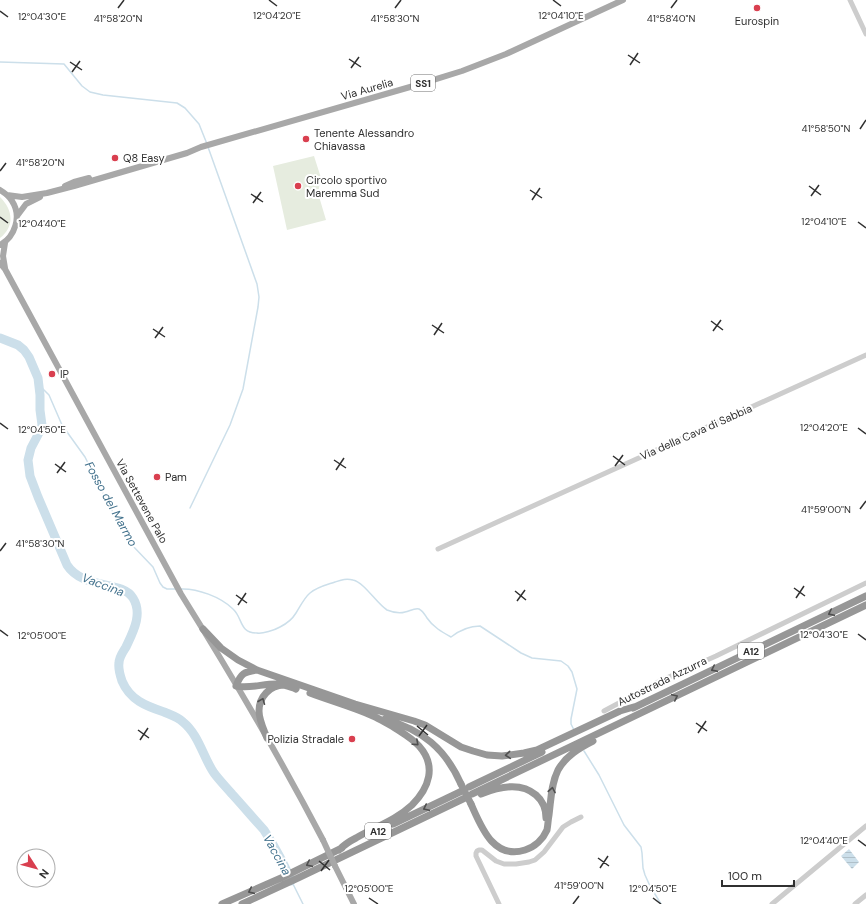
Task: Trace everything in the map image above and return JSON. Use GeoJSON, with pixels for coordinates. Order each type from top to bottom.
{"type":"FeatureCollection","features":[{"type":"Feature","properties":{"kind":"highway","name":"Autostrada Azzurra"},"geometry":{"type":"LineString","coordinates":[[578,739],[622,710],[637,706],[866,596]]}},
{"type":"Feature","properties":{"kind":"highway","name":"Autostrada Azzurra"},"geometry":{"type":"LineString","coordinates":[[578,739],[627,723],[639,713],[866,605]]}},
{"type":"Feature","properties":{"kind":"highway"},"geometry":{"type":"LineString","coordinates":[[203,629],[221,648],[238,660],[257,670],[306,688],[385,713],[406,718],[421,724],[464,748],[477,753],[487,755],[505,755],[528,752],[578,739]]}},
{"type":"Feature","properties":{"kind":"highway"},"geometry":{"type":"LineString","coordinates":[[257,670],[245,673],[240,677],[236,686],[248,687],[272,684],[285,686],[410,728],[429,740],[446,758],[455,772],[489,834],[496,842],[506,848],[518,849],[530,845],[539,838],[545,827],[546,814],[544,805],[536,795],[526,789],[516,787],[503,788],[468,795]]}},
{"type":"Feature","properties":{"kind":"highway"},"geometry":{"type":"LineString","coordinates":[[267,738],[261,723],[261,702],[263,697],[270,690],[277,686],[285,686]]}},
{"type":"Feature","properties":{"kind":"highway"},"geometry":{"type":"LineString","coordinates":[[385,713],[422,732],[437,744],[459,772],[485,833],[497,846],[504,850],[514,852],[529,849],[540,841],[547,829],[553,785],[558,771],[578,739]]}},
{"type":"Feature","properties":{"kind":"highway"},"geometry":{"type":"LineString","coordinates":[[339,850],[356,838],[392,820],[405,811],[421,794],[428,782],[430,769],[428,760],[419,746],[402,732],[373,716]]}},
{"type":"Feature","properties":{"kind":"highway","name":"A12"},"geometry":{"type":"LineString","coordinates":[[242,904],[369,844],[391,836],[578,739]]}},
{"type":"Feature","properties":{"kind":"highway","name":"A12"},"geometry":{"type":"LineString","coordinates":[[222,904],[339,850],[468,795]]}},
{"type":"Feature","properties":{"kind":"main road","name":"Via Aurelia"},"geometry":{"type":"LineString","coordinates":[[7,195],[22,197],[47,193],[74,186],[201,147],[462,71],[506,54],[623,0]]}},
{"type":"Feature","properties":{"kind":"main road"},"geometry":{"type":"LineString","coordinates":[[0,190],[12,201],[16,208],[17,216]]}},
{"type":"Feature","properties":{"kind":"main road","name":"Via Aurelia"},"geometry":{"type":"LineString","coordinates":[[17,216],[30,202],[47,193]]}},
{"type":"Feature","properties":{"kind":"main road","name":"SS1"},"geometry":{"type":"LineString","coordinates":[[2,244],[12,235],[16,226],[17,216]]}},
{"type":"Feature","properties":{"kind":"main road","name":"Via Settevene Palo"},"geometry":{"type":"LineString","coordinates":[[2,244],[5,269]]}},
{"type":"Feature","properties":{"kind":"main road","name":"Via Settevene Palo"},"geometry":{"type":"LineString","coordinates":[[0,263],[5,269],[175,584],[267,738],[323,840],[354,904]]}},
{"type":"Feature","properties":{"kind":"street"},"geometry":{"type":"LineString","coordinates":[[850,0],[866,34]]}},
{"type":"Feature","properties":{"kind":"street","name":"Via della Cava di Sabbia"},"geometry":{"type":"LineString","coordinates":[[438,549],[866,356]]}},
{"type":"Feature","properties":{"kind":"street"},"geometry":{"type":"LineString","coordinates":[[604,711],[660,682],[866,583]]}},
{"type":"Feature","properties":{"kind":"street"},"geometry":{"type":"LineString","coordinates":[[498,904],[476,856],[477,851],[482,850],[496,861],[504,864],[529,862],[544,852],[563,827],[569,822],[581,818]]}},
{"type":"Feature","properties":{"kind":"street"},"geometry":{"type":"LineString","coordinates":[[772,904],[866,826]]}},
{"type":"Feature","properties":{"kind":"street"},"geometry":{"type":"LineString","coordinates":[[855,904],[866,895]]}},
{"type":"Feature","properties":{"kind":"shaded area","name":"Circolo sportivo Maremma Sud"},"geometry":{"type":"Polygon","coordinates":[[[314,156],[321,178],[318,193],[326,220],[287,230],[273,166],[314,156]]]}},
{"type":"Feature","properties":{"kind":"shaded area"},"geometry":{"type":"Polygon","coordinates":[[[0,197],[8,207],[10,213],[10,223],[5,233],[0,238],[0,197]]]}},
{"type":"Feature","properties":{"kind":"water"},"geometry":{"type":"Polygon","coordinates":[[[849,849],[859,862],[852,869],[841,856],[849,849]]]}},
{"type":"Feature","properties":{"kind":"waterway"},"geometry":{"type":"LineString","coordinates":[[0,62],[64,64],[82,86],[90,92],[103,95],[177,103],[185,108],[199,124],[207,144]]}},
{"type":"Feature","properties":{"kind":"waterway"},"geometry":{"type":"LineString","coordinates":[[190,508],[230,425],[243,389],[259,297],[257,284],[208,147]]}},
{"type":"Feature","properties":{"kind":"waterway","name":"Vaccina"},"geometry":{"type":"LineString","coordinates":[[0,338],[18,345],[24,350],[29,357],[38,378],[42,425],[31,448],[28,460],[30,476],[67,565],[74,573],[92,582],[112,586],[128,592],[136,604],[136,623],[119,661],[119,672],[125,688],[134,698],[151,707],[177,717],[188,727],[197,740],[214,773],[264,830],[279,855],[291,881]]}},
{"type":"Feature","properties":{"kind":"waterway","name":"Fosso del Marmo"},"geometry":{"type":"LineString","coordinates":[[39,385],[49,395],[62,425],[85,457],[110,507],[131,544],[153,567],[163,587],[167,589],[176,589]]}},
{"type":"Feature","properties":{"kind":"waterway","name":"Fosso del Marmo"},"geometry":{"type":"LineString","coordinates":[[180,589],[194,590],[215,597],[233,609],[247,631],[259,633],[275,629],[287,623],[295,615],[308,595],[316,589],[341,580],[353,580],[362,585],[387,610],[400,613],[419,609],[435,627],[451,637],[465,629],[480,626],[521,653],[532,658],[561,661],[568,666],[572,672],[577,689],[571,719],[571,724],[574,730]]}},
{"type":"Feature","properties":{"kind":"waterway","name":"Fosso del Marmo"},"geometry":{"type":"LineString","coordinates":[[584,751],[599,775],[624,825],[641,847],[645,875],[661,904]]}},
{"type":"Feature","properties":{"kind":"waterway"},"geometry":{"type":"LineString","coordinates":[[293,884],[303,904]]}},
{"type":"Feature","properties":{"kind":"place","name":"Eurospin"},"geometry":{"type":"Point","coordinates":[757,8]}},
{"type":"Feature","properties":{"kind":"place","name":"Tenente Alessandro Chiavassa"},"geometry":{"type":"Point","coordinates":[306,139]}},
{"type":"Feature","properties":{"kind":"place","name":"Q8 Easy"},"geometry":{"type":"Point","coordinates":[115,158]}},
{"type":"Feature","properties":{"kind":"place","name":"Circolo sportivo Maremma Sud"},"geometry":{"type":"Point","coordinates":[298,186]}},
{"type":"Feature","properties":{"kind":"place","name":"IP"},"geometry":{"type":"Point","coordinates":[52,374]}},
{"type":"Feature","properties":{"kind":"place","name":"Pam"},"geometry":{"type":"Point","coordinates":[157,477]}},
{"type":"Feature","properties":{"kind":"place","name":"Polizia Stradale"},"geometry":{"type":"Point","coordinates":[352,739]}}]}
